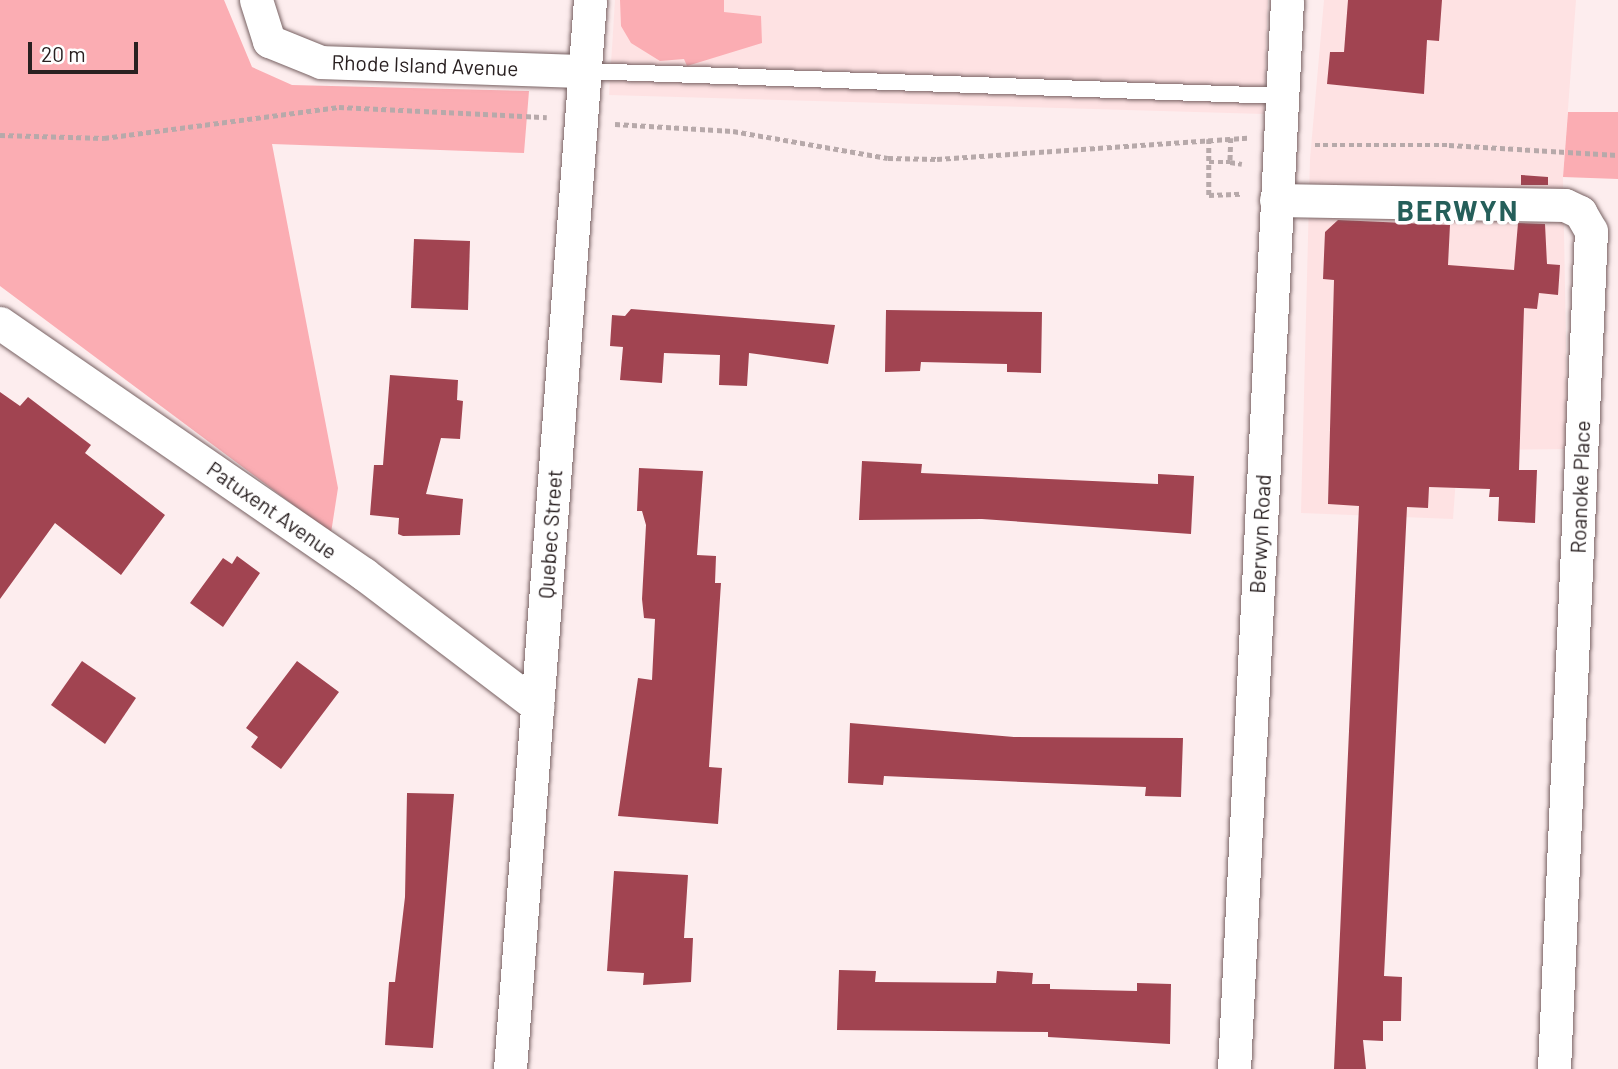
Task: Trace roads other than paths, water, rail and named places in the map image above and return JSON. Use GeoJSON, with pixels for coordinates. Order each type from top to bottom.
{"type":"FeatureCollection","features":[{"type":"Feature","properties":{"kind":"street","name":"Rhode Island Avenue"},"geometry":{"type":"LineString","coordinates":[[256,0],[269,41],[321,62],[585,71]]}},
{"type":"Feature","properties":{"kind":"street","name":"Quebec Street"},"geometry":{"type":"LineString","coordinates":[[510,1069],[590,0]]}},
{"type":"Feature","properties":{"kind":"street","name":"Berwyn Road"},"geometry":{"type":"LineString","coordinates":[[1234,1069],[1280,96],[1287,0]]}},
{"type":"Feature","properties":{"kind":"street","name":"Roanoke Place"},"geometry":{"type":"LineString","coordinates":[[1276,200],[1565,205],[1580,212],[1591,231],[1554,1069]]}},
{"type":"Feature","properties":{"kind":"street","name":"Patuxent Avenue"},"geometry":{"type":"LineString","coordinates":[[0,323],[364,574],[537,706]]}},
{"type":"Feature","properties":{"kind":"lane"},"geometry":{"type":"LineString","coordinates":[[585,71],[1280,96]]}},
{"type":"Feature","properties":{"kind":"district","name":"BERWYN"},"geometry":{"type":"Point","coordinates":[1458,210]}}]}
